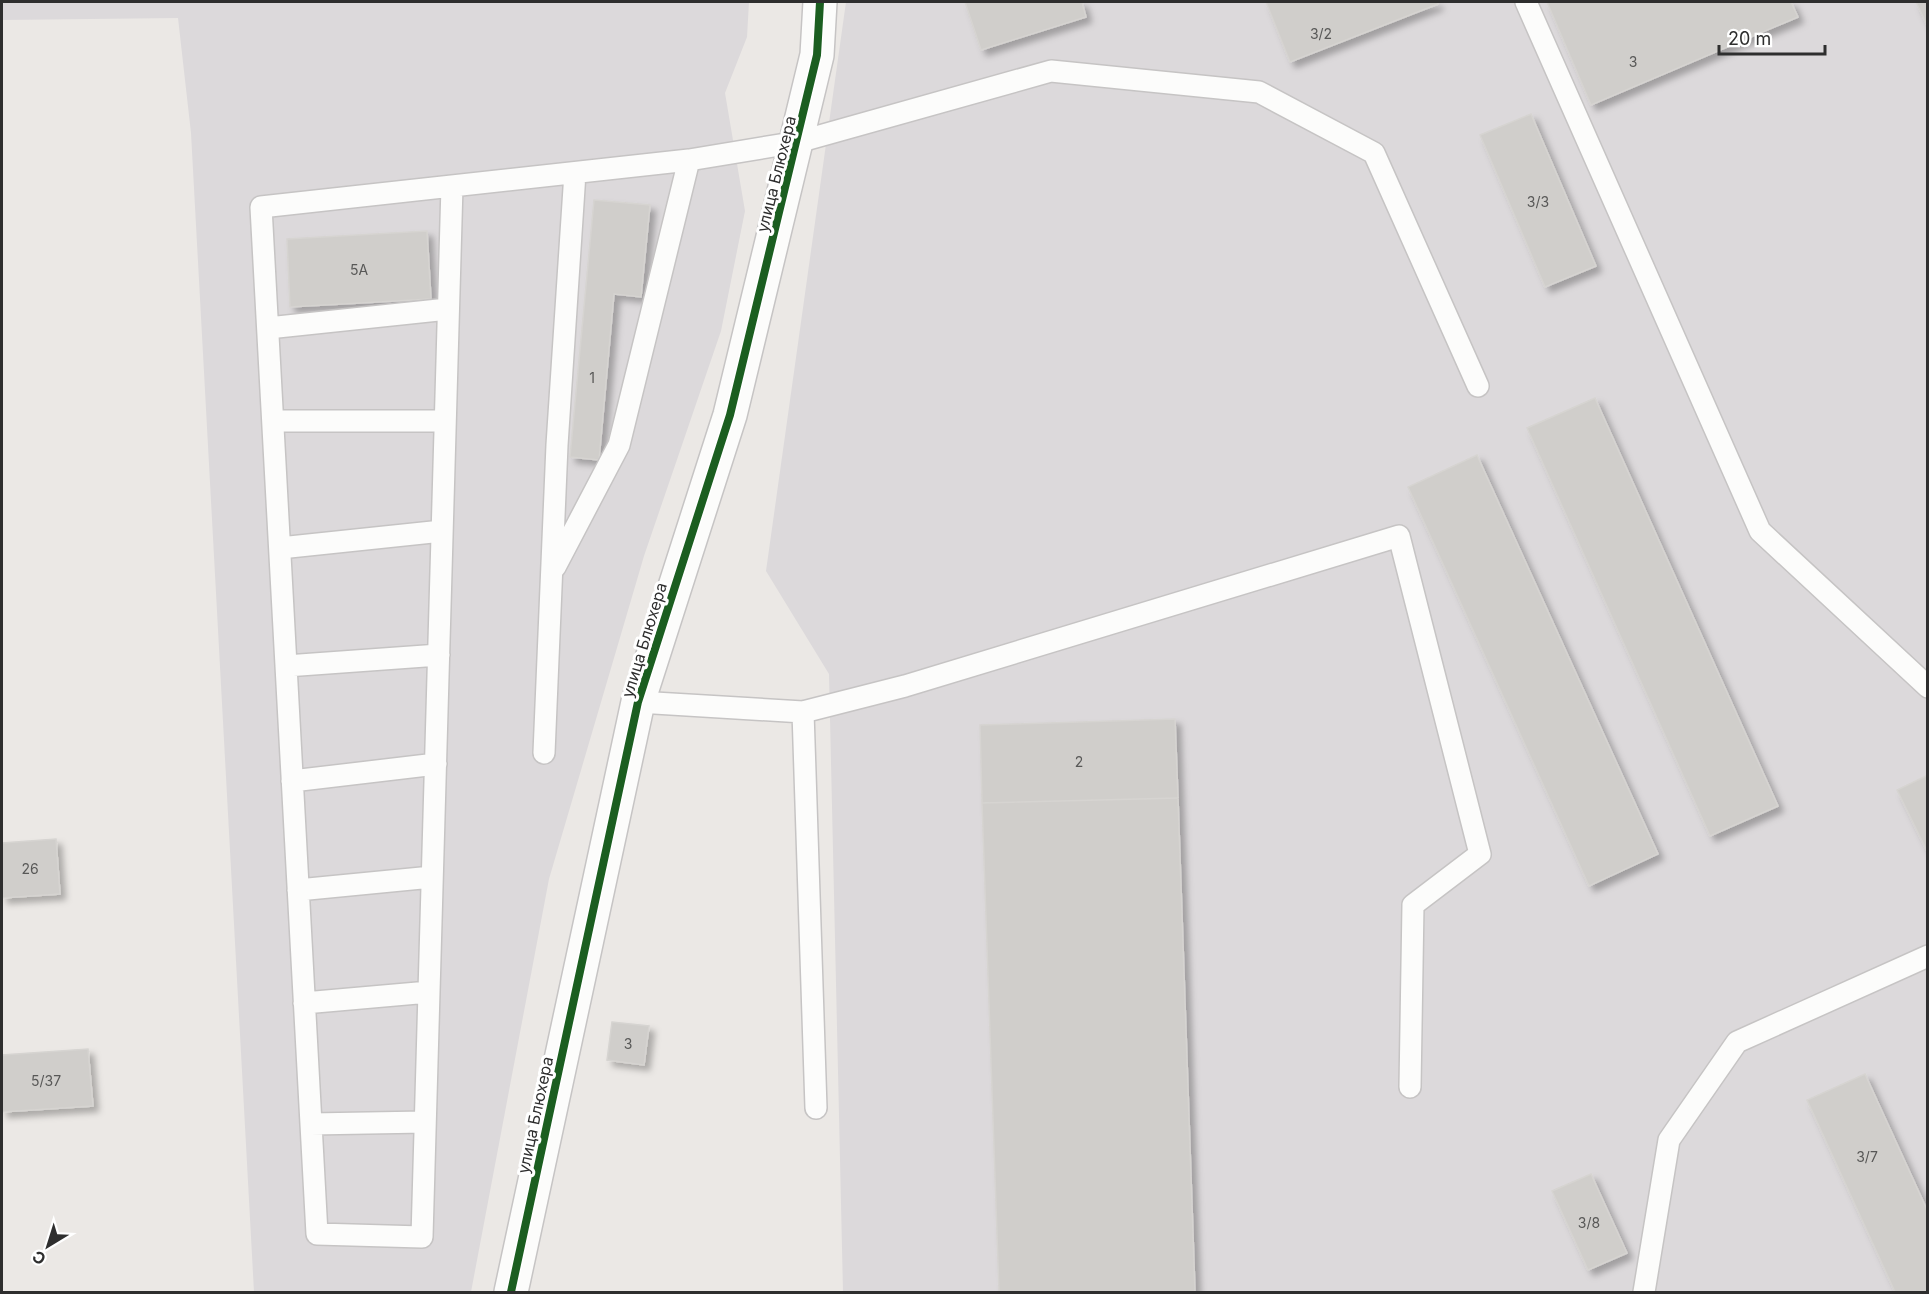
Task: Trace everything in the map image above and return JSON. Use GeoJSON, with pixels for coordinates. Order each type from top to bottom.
{"type":"FeatureCollection","features":[{"type":"Feature","properties":{"kind":"street","name":"улица Блюхера"},"geometry":{"type":"LineString","coordinates":[[511,1293],[638,702],[729,415],[798,142],[817,55],[820,2]]}},
{"type":"Feature","properties":{"kind":"lane"},"geometry":{"type":"LineString","coordinates":[[1526,2],[1760,531],[1928,687]]}},
{"type":"Feature","properties":{"kind":"lane"},"geometry":{"type":"LineString","coordinates":[[452,186],[422,1237],[316,1234],[261,207],[452,186],[575,173],[689,160],[798,142],[1051,71],[1259,92],[1374,153],[1478,386]]}},
{"type":"Feature","properties":{"kind":"lane"},"geometry":{"type":"LineString","coordinates":[[554,570],[620,446],[689,160]]}},
{"type":"Feature","properties":{"kind":"lane"},"geometry":{"type":"LineString","coordinates":[[544,753],[554,570],[557,445],[575,173]]}},
{"type":"Feature","properties":{"kind":"lane"},"geometry":{"type":"LineString","coordinates":[[268,328],[448,309]]}},
{"type":"Feature","properties":{"kind":"lane"},"geometry":{"type":"LineString","coordinates":[[273,421],[445,421]]}},
{"type":"Feature","properties":{"kind":"lane"},"geometry":{"type":"LineString","coordinates":[[280,548],[442,531]]}},
{"type":"Feature","properties":{"kind":"lane"},"geometry":{"type":"LineString","coordinates":[[638,702],[802,711],[905,686],[1399,536],[1480,854],[1413,905],[1410,1087]]}},
{"type":"Feature","properties":{"kind":"lane"},"geometry":{"type":"LineString","coordinates":[[286,666],[439,655]]}},
{"type":"Feature","properties":{"kind":"lane"},"geometry":{"type":"LineString","coordinates":[[802,711],[816,1108]]}},
{"type":"Feature","properties":{"kind":"lane"},"geometry":{"type":"LineString","coordinates":[[292,781],[435,764]]}},
{"type":"Feature","properties":{"kind":"lane"},"geometry":{"type":"LineString","coordinates":[[298,890],[432,877]]}},
{"type":"Feature","properties":{"kind":"lane"},"geometry":{"type":"LineString","coordinates":[[1644,1293],[1669,1140],[1737,1042],[1928,956]]}},
{"type":"Feature","properties":{"kind":"lane"},"geometry":{"type":"LineString","coordinates":[[304,1003],[429,992]]}},
{"type":"Feature","properties":{"kind":"lane"},"geometry":{"type":"LineString","coordinates":[[311,1124],[425,1122]]}},
{"type":"Feature","properties":{"kind":"shaded area"},"geometry":{"type":"Polygon","coordinates":[[[2,2],[749,2],[747,37],[725,93],[745,211],[721,331],[644,556],[549,879],[471,1292],[254,1292],[191,133],[178,18],[2,20],[2,2]]]}},
{"type":"Feature","properties":{"kind":"shaded area"},"geometry":{"type":"Polygon","coordinates":[[[846,2],[1927,2],[1927,1292],[843,1292],[829,674],[766,571],[846,2]]]}},
{"type":"Feature","properties":{"kind":"building"},"geometry":{"type":"Polygon","coordinates":[[[965,2],[1082,2],[1086,17],[981,50],[965,2]]]}},
{"type":"Feature","properties":{"kind":"building"},"geometry":{"type":"Polygon","coordinates":[[[1266,2],[1437,2],[1438,4],[1290,62],[1266,2]]]}},
{"type":"Feature","properties":{"kind":"building"},"geometry":{"type":"Polygon","coordinates":[[[1547,2],[1791,2],[1798,17],[1591,105],[1547,2]]]}},
{"type":"Feature","properties":{"kind":"building"},"geometry":{"type":"Polygon","coordinates":[[[1916,2],[1928,2],[1928,27],[1916,2]]]}},
{"type":"Feature","properties":{"kind":"building"},"geometry":{"type":"Polygon","coordinates":[[[1531,114],[1596,266],[1545,287],[1480,135],[1531,114]]]}},
{"type":"Feature","properties":{"kind":"building"},"geometry":{"type":"Polygon","coordinates":[[[594,200],[650,205],[641,297],[614,294],[599,460],[570,457],[594,200]]]}},
{"type":"Feature","properties":{"kind":"building"},"geometry":{"type":"Polygon","coordinates":[[[427,231],[431,299],[290,307],[287,239],[427,231]]]}},
{"type":"Feature","properties":{"kind":"building"},"geometry":{"type":"Polygon","coordinates":[[[1595,398],[1778,806],[1710,836],[1527,428],[1595,398]]]}},
{"type":"Feature","properties":{"kind":"building"},"geometry":{"type":"Polygon","coordinates":[[[1477,455],[1658,854],[1589,886],[1408,487],[1477,455]]]}},
{"type":"Feature","properties":{"kind":"building"},"geometry":{"type":"Polygon","coordinates":[[[1175,719],[1178,798],[982,803],[980,725],[1175,719]]]}},
{"type":"Feature","properties":{"kind":"building"},"geometry":{"type":"Polygon","coordinates":[[[1928,775],[1928,853],[1897,790],[1928,775]]]}},
{"type":"Feature","properties":{"kind":"building"},"geometry":{"type":"Polygon","coordinates":[[[1178,798],[1195,1292],[999,1292],[982,803],[1178,798]]]}},
{"type":"Feature","properties":{"kind":"building"},"geometry":{"type":"Polygon","coordinates":[[[56,839],[60,894],[2,898],[2,843],[56,839]]]}},
{"type":"Feature","properties":{"kind":"building"},"geometry":{"type":"Polygon","coordinates":[[[612,1022],[649,1026],[644,1065],[607,1060],[612,1022]]]}},
{"type":"Feature","properties":{"kind":"building"},"geometry":{"type":"Polygon","coordinates":[[[88,1049],[93,1106],[2,1112],[2,1055],[88,1049]]]}},
{"type":"Feature","properties":{"kind":"building"},"geometry":{"type":"Polygon","coordinates":[[[1865,1074],[1928,1212],[1928,1292],[1895,1292],[1807,1100],[1865,1074]]]}},
{"type":"Feature","properties":{"kind":"building"},"geometry":{"type":"Polygon","coordinates":[[[1591,1174],[1627,1253],[1588,1270],[1552,1191],[1591,1174]]]}},
{"type":"Feature","properties":{"kind":"cycle path"},"geometry":{"type":"LineString","coordinates":[[511,1292],[638,702],[730,415],[817,55],[820,2]]}}]}
